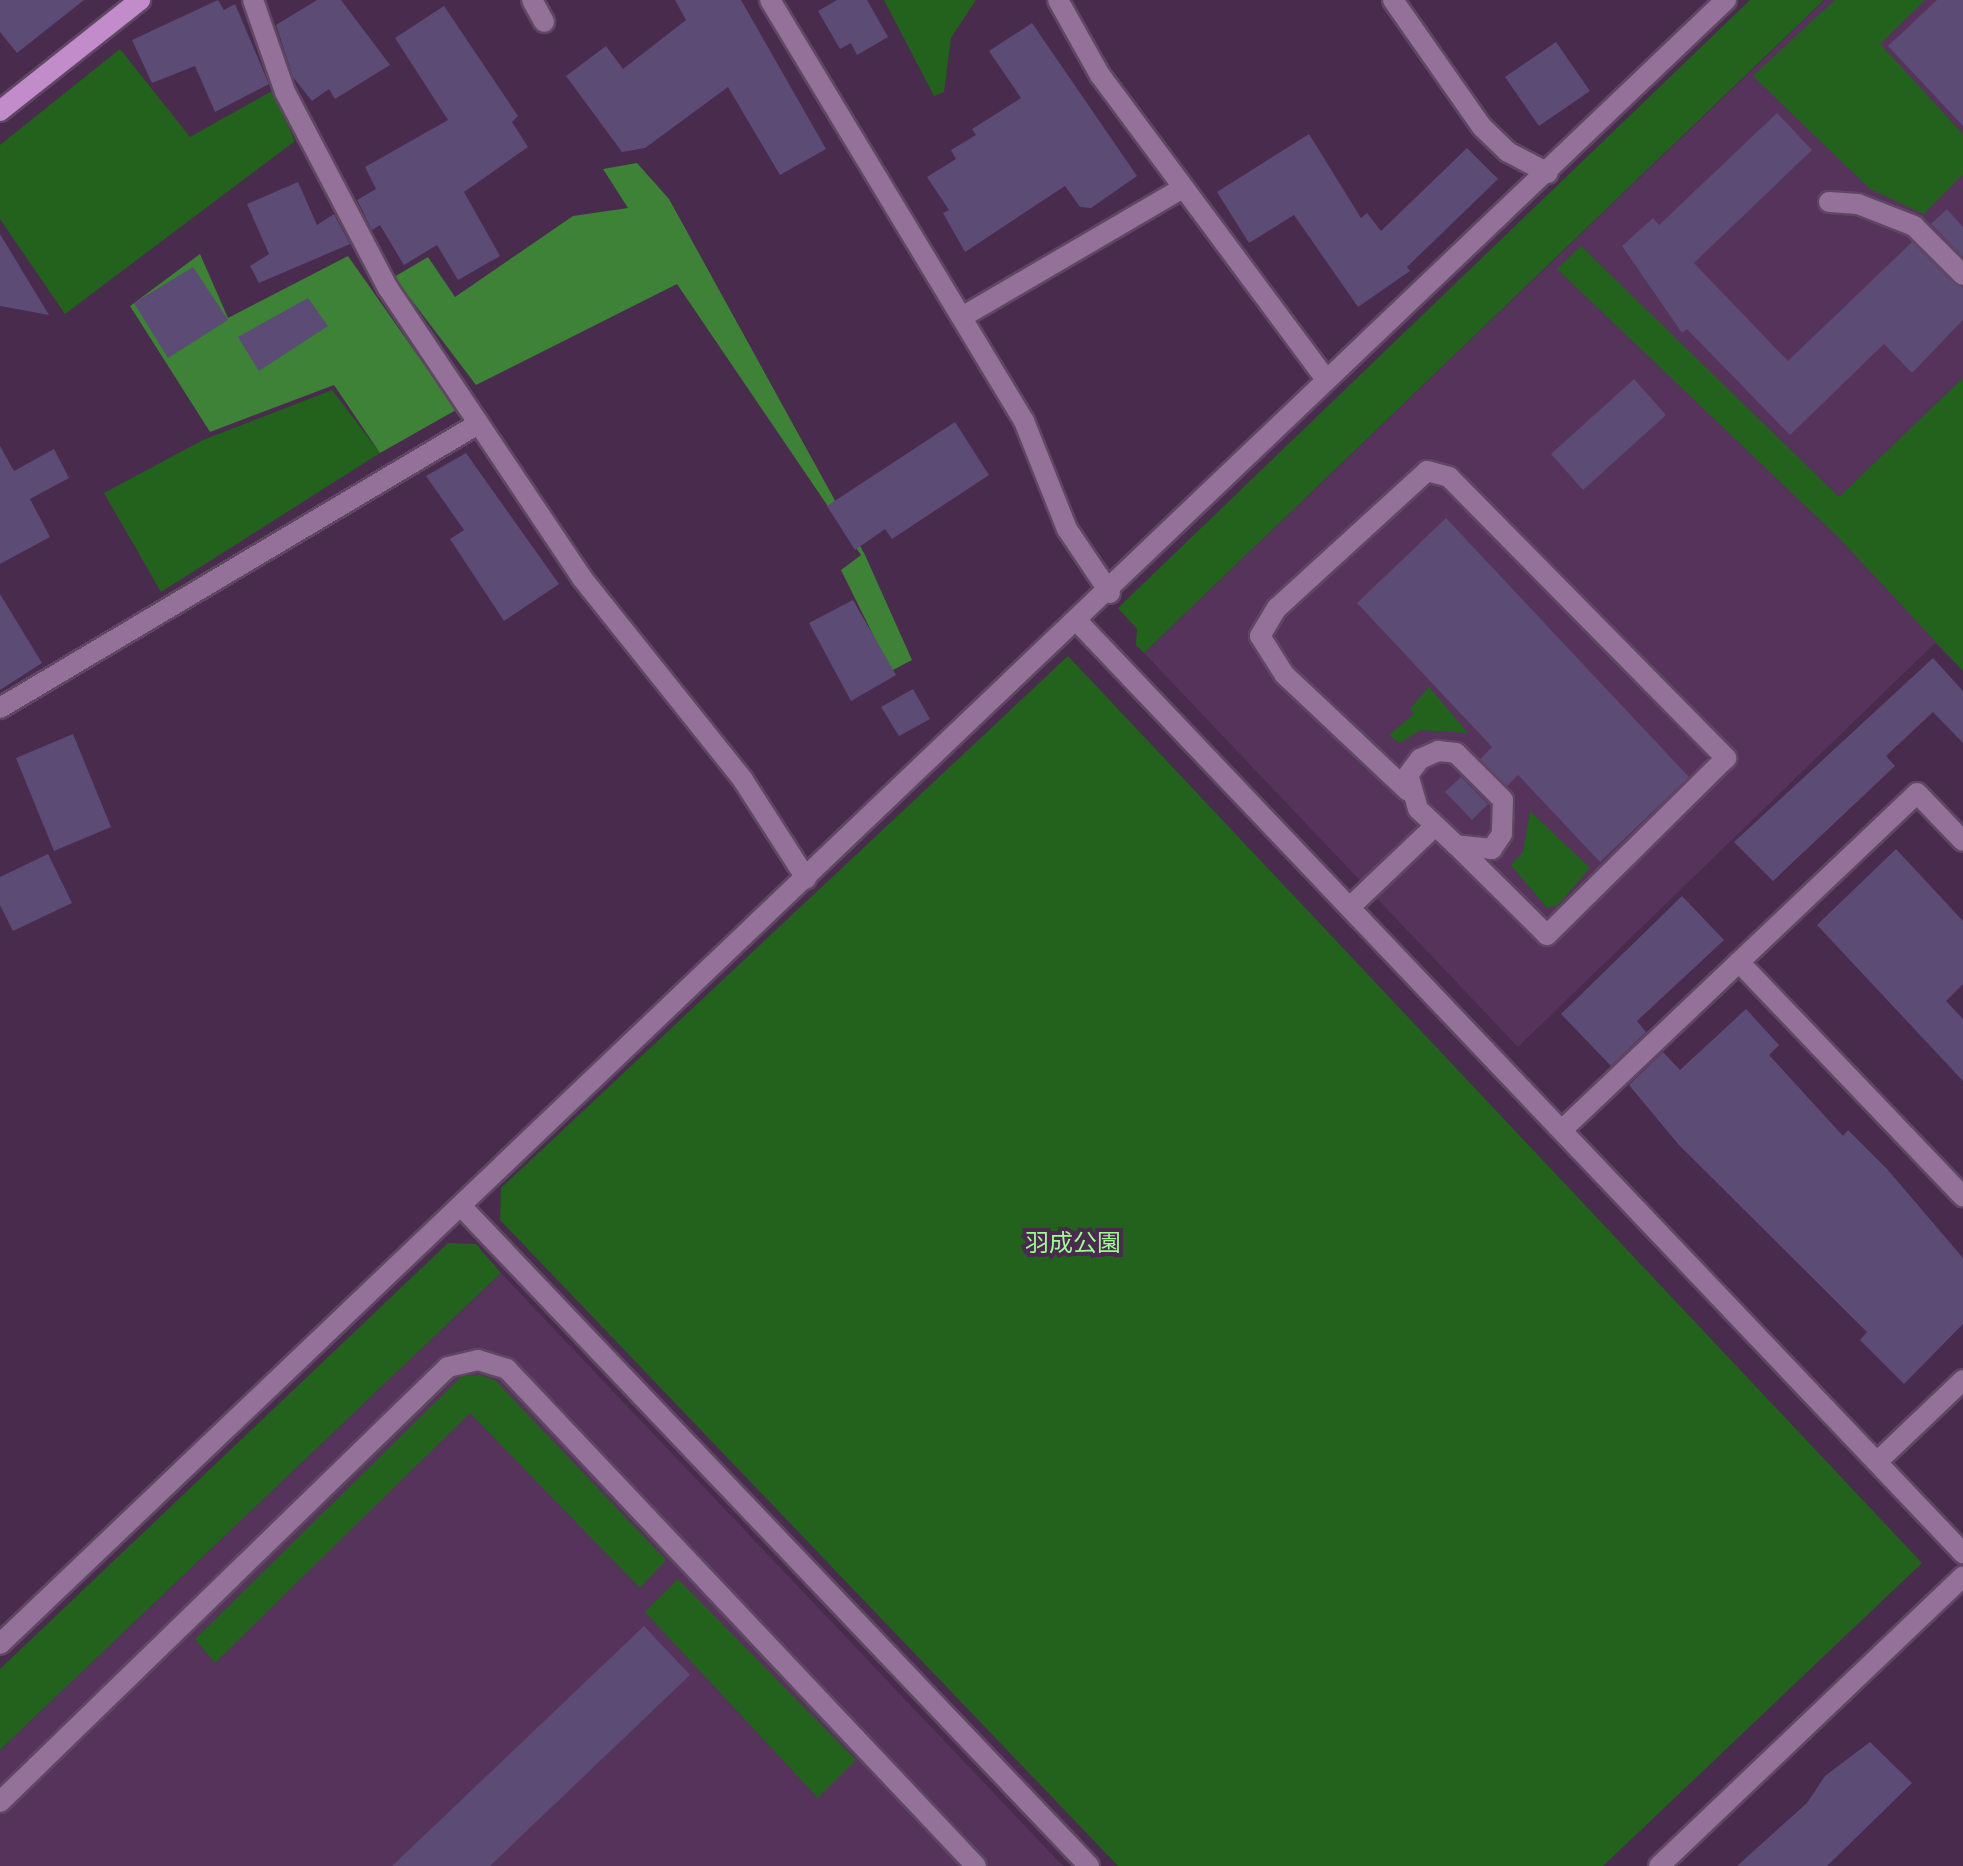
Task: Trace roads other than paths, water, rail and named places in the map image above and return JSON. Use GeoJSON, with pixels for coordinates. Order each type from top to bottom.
{"type":"FeatureCollection","features":[{"type":"Feature","properties":{"kind":"main road"},"geometry":{"type":"LineString","coordinates":[[0,111],[140,0]]}},
{"type":"Feature","properties":{"kind":"street"},"geometry":{"type":"LineString","coordinates":[[253,0],[285,92],[388,288],[582,578],[743,780],[806,878]]}},
{"type":"Feature","properties":{"kind":"street"},"geometry":{"type":"LineString","coordinates":[[532,0],[544,22]]}},
{"type":"Feature","properties":{"kind":"street"},"geometry":{"type":"LineString","coordinates":[[770,0],[1024,421],[1067,529],[1110,593]]}},
{"type":"Feature","properties":{"kind":"street"},"geometry":{"type":"LineString","coordinates":[[1058,0],[1100,75],[1181,189],[1326,379]]}},
{"type":"Feature","properties":{"kind":"street"},"geometry":{"type":"LineString","coordinates":[[1393,0],[1482,127],[1508,152],[1548,173]]}},
{"type":"Feature","properties":{"kind":"street"},"geometry":{"type":"LineString","coordinates":[[0,1644],[1110,593],[1326,379],[1548,173],[1726,0]]}},
{"type":"Feature","properties":{"kind":"street"},"geometry":{"type":"LineString","coordinates":[[962,317],[1181,189]]}},
{"type":"Feature","properties":{"kind":"street"},"geometry":{"type":"LineString","coordinates":[[1829,202],[1858,204],[1914,226],[1963,275]]}},
{"type":"Feature","properties":{"kind":"street"},"geometry":{"type":"LineString","coordinates":[[0,708],[478,424]]}},
{"type":"Feature","properties":{"kind":"street"},"geometry":{"type":"LineString","coordinates":[[1427,471],[1449,477],[1726,758],[1547,935],[1435,826],[1408,791],[1284,674],[1260,636],[1277,608],[1427,471]]}},
{"type":"Feature","properties":{"kind":"street"},"geometry":{"type":"LineString","coordinates":[[1078,622],[1963,1553]]}},
{"type":"Feature","properties":{"kind":"street"},"geometry":{"type":"LineString","coordinates":[[1408,791],[1408,775],[1420,759],[1438,751],[1456,753],[1503,800],[1502,834],[1492,849],[1456,845]]}},
{"type":"Feature","properties":{"kind":"street"},"geometry":{"type":"LineString","coordinates":[[1562,1130],[1917,793],[1963,841]]}},
{"type":"Feature","properties":{"kind":"street"},"geometry":{"type":"LineString","coordinates":[[1350,907],[1435,826]]}},
{"type":"Feature","properties":{"kind":"street"},"geometry":{"type":"LineString","coordinates":[[1739,962],[1963,1196]]}},
{"type":"Feature","properties":{"kind":"street"},"geometry":{"type":"LineString","coordinates":[[461,1206],[1089,1866]]}},
{"type":"Feature","properties":{"kind":"street"},"geometry":{"type":"LineString","coordinates":[[0,1802],[448,1367],[478,1360],[507,1369],[976,1866]]}},
{"type":"Feature","properties":{"kind":"street"},"geometry":{"type":"LineString","coordinates":[[1877,1462],[1963,1380]]}},
{"type":"Feature","properties":{"kind":"street"},"geometry":{"type":"LineString","coordinates":[[1659,1866],[1963,1576]]}},
{"type":"Feature","properties":{"kind":"park label","name":"羽成公園"},"geometry":{"type":"Point","coordinates":[1073,1243]}}]}
